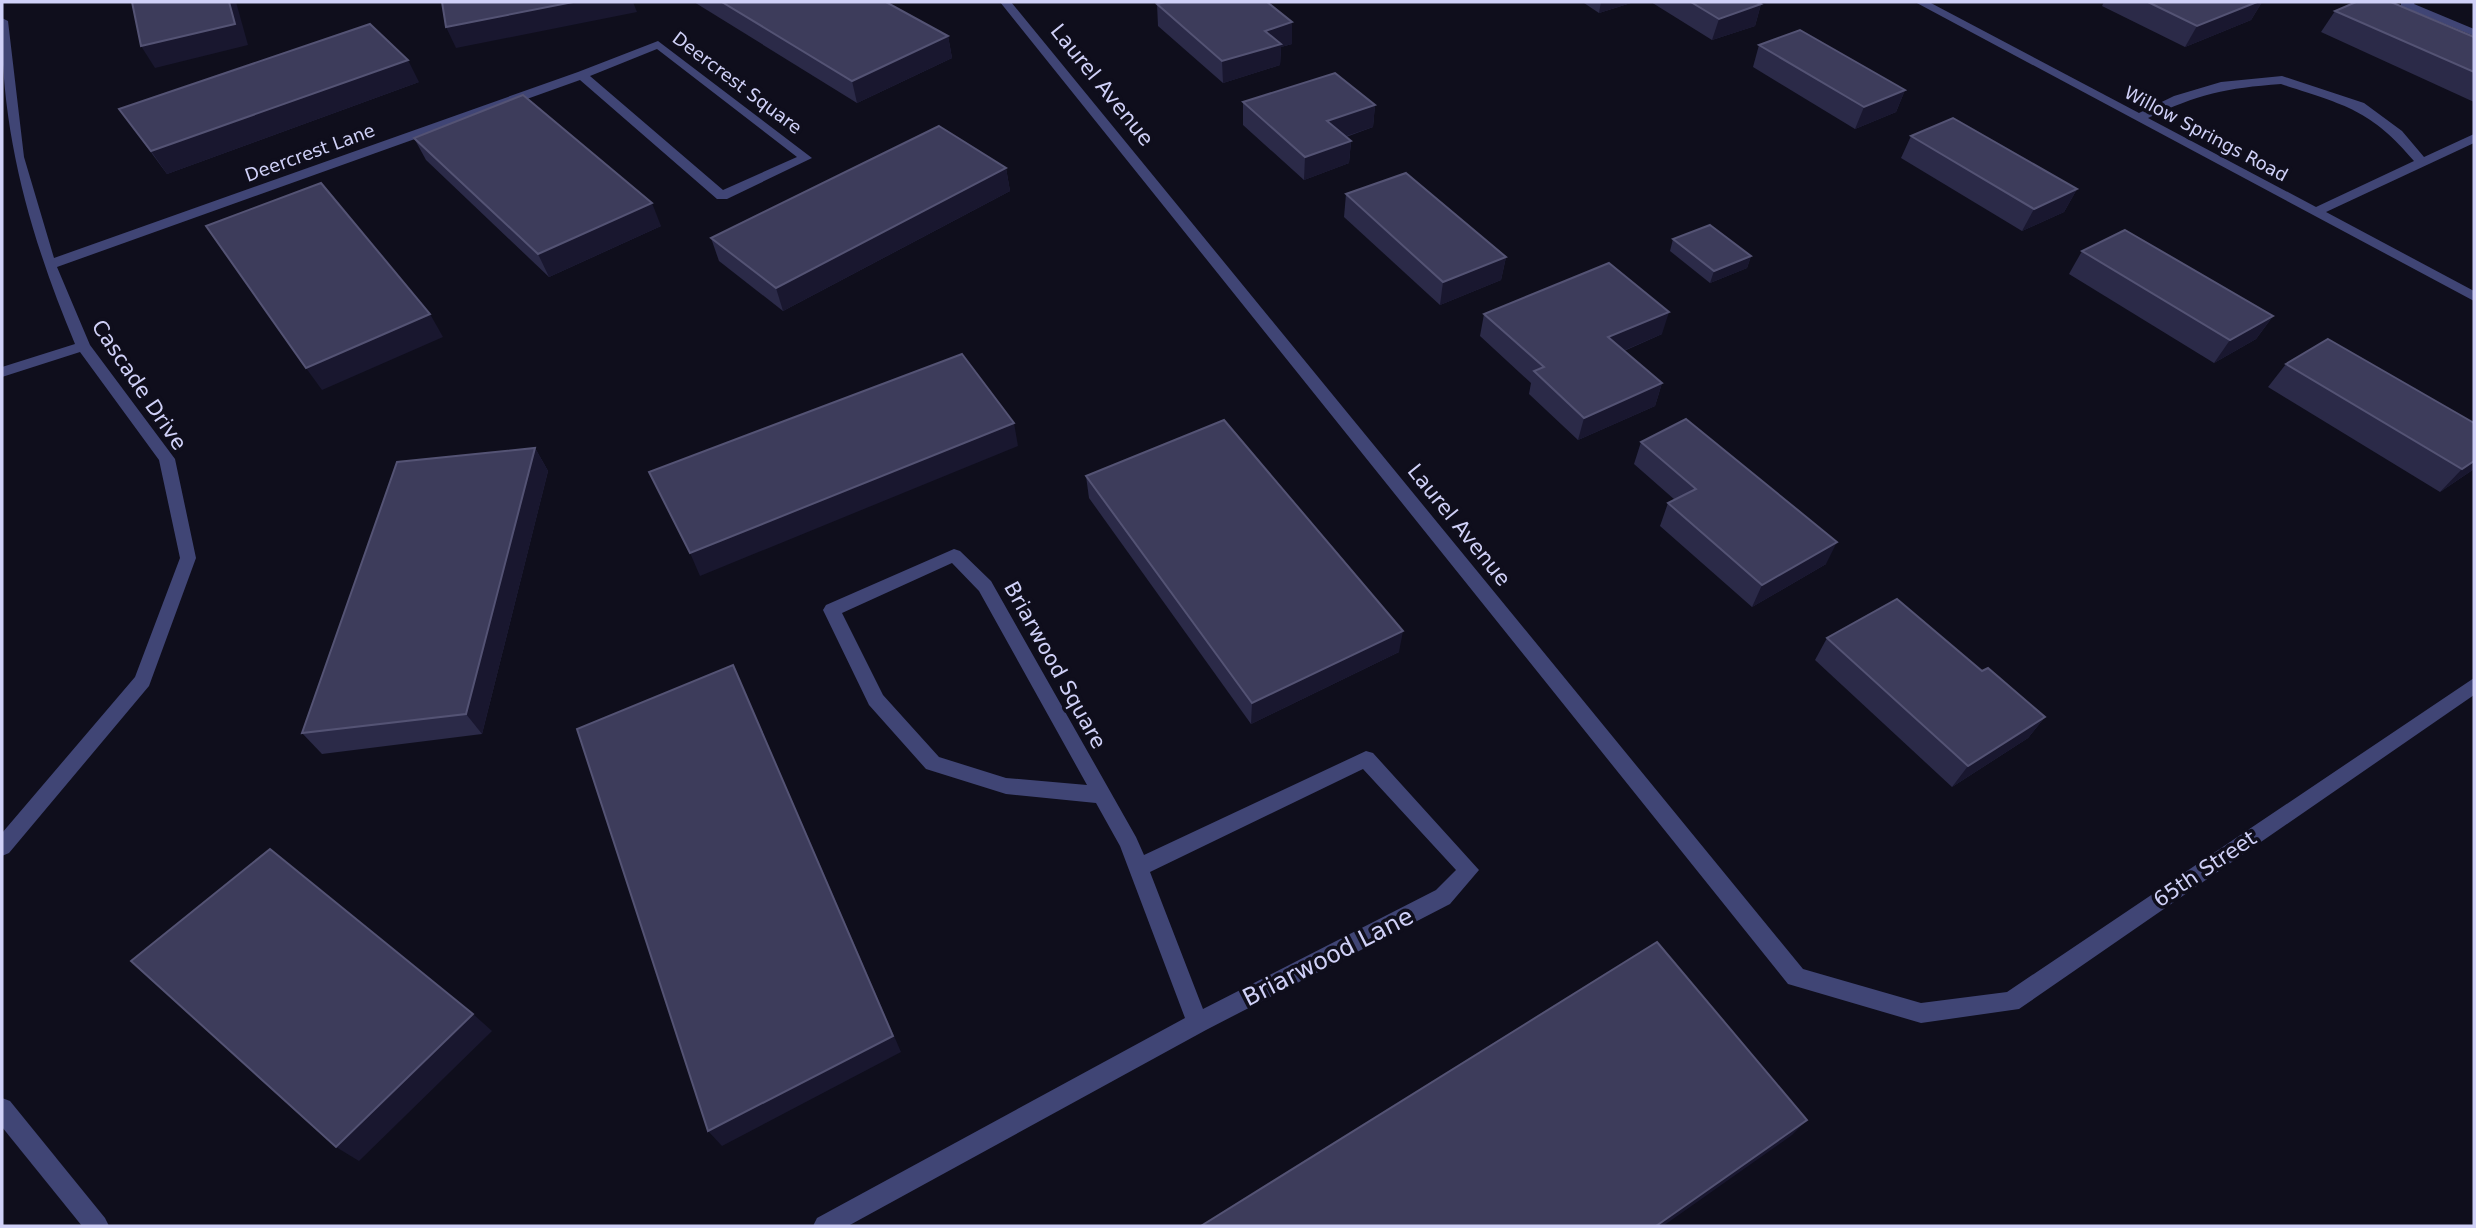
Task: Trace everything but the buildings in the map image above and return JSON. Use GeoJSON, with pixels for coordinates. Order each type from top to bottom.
{"type":"FeatureCollection","features":[{"type":"Feature","properties":{"kind":"street","name":"Laurel Avenue"},"geometry":{"type":"LineString","coordinates":[[1005,2],[1796,977],[1921,1013]]}},
{"type":"Feature","properties":{"kind":"street","name":"Willow Springs Road"},"geometry":{"type":"LineString","coordinates":[[1921,2],[2474,297]]}},
{"type":"Feature","properties":{"kind":"street"},"geometry":{"type":"LineString","coordinates":[[2410,2],[2405,4],[2474,33]]}},
{"type":"Feature","properties":{"kind":"street","name":"Cascade Drive"},"geometry":{"type":"LineString","coordinates":[[2,20],[18,157],[49,265],[83,346],[167,459],[188,558],[143,681],[2,847]]}},
{"type":"Feature","properties":{"kind":"street","name":"Deercrest Square"},"geometry":{"type":"LineString","coordinates":[[658,44],[806,158],[722,196],[582,75],[658,44]]}},
{"type":"Feature","properties":{"kind":"street","name":"Deercrest Lane"},"geometry":{"type":"LineString","coordinates":[[49,265],[582,75]]}},
{"type":"Feature","properties":{"kind":"street"},"geometry":{"type":"LineString","coordinates":[[2138,117],[2178,99],[2225,85],[2282,80],[2360,106],[2398,134],[2423,164]]}},
{"type":"Feature","properties":{"kind":"street"},"geometry":{"type":"LineString","coordinates":[[2316,212],[2474,138]]}},
{"type":"Feature","properties":{"kind":"street"},"geometry":{"type":"LineString","coordinates":[[2,373],[83,346]]}},
{"type":"Feature","properties":{"kind":"street","name":"Briarwood Square"},"geometry":{"type":"LineString","coordinates":[[1101,794],[1006,786],[933,763],[876,700],[832,610],[954,555],[985,586],[1129,843],[1198,1023]]}},
{"type":"Feature","properties":{"kind":"street","name":"65th Street"},"geometry":{"type":"LineString","coordinates":[[1921,1013],[2011,1002],[2474,685]]}},
{"type":"Feature","properties":{"kind":"street","name":"Briarwood Lane"},"geometry":{"type":"LineString","coordinates":[[825,1226],[1198,1023],[1443,897],[1469,870],[1366,759],[1138,869]]}},
{"type":"Feature","properties":{"kind":"street"},"geometry":{"type":"LineString","coordinates":[[2,1109],[97,1226]]}}]}
